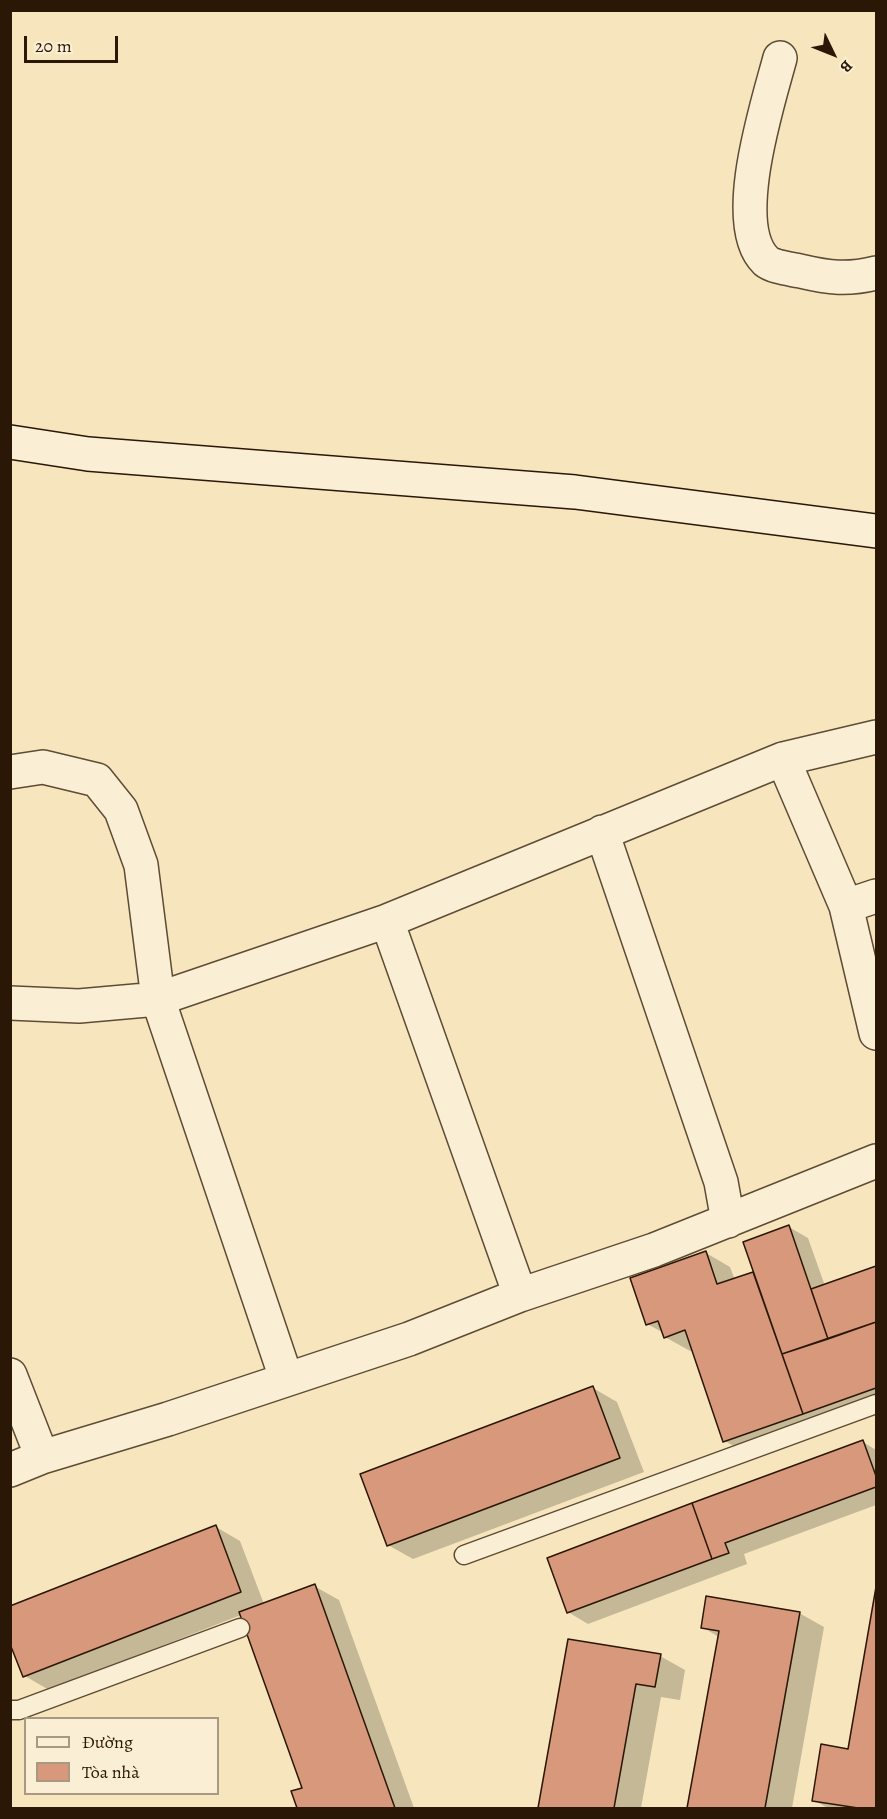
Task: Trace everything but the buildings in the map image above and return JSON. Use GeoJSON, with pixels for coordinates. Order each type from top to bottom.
{"type":"FeatureCollection","features":[{"type":"Feature","properties":{"kind":"street"},"geometry":{"type":"LineString","coordinates":[[780,58],[752,168],[750,228],[755,247],[767,262],[815,275],[843,279],[876,273]]}},
{"type":"Feature","properties":{"kind":"street"},"geometry":{"type":"LineString","coordinates":[[10,442],[88,454],[575,492],[876,531]]}},
{"type":"Feature","properties":{"kind":"street"},"geometry":{"type":"LineString","coordinates":[[10,1003],[79,1006],[158,999],[387,921],[783,759],[876,737]]}},
{"type":"Feature","properties":{"kind":"street"},"geometry":{"type":"LineString","coordinates":[[783,759],[861,901],[876,1033]]}},
{"type":"Feature","properties":{"kind":"street"},"geometry":{"type":"LineString","coordinates":[[10,772],[43,767],[97,780],[121,810],[141,865],[158,999],[286,1378]]}},
{"type":"Feature","properties":{"kind":"street"},"geometry":{"type":"LineString","coordinates":[[602,832],[721,1182],[728,1221]]}},
{"type":"Feature","properties":{"kind":"street"},"geometry":{"type":"LineString","coordinates":[[387,921],[520,1295]]}},
{"type":"Feature","properties":{"kind":"street"},"geometry":{"type":"LineString","coordinates":[[10,1470],[42,1457],[168,1419],[409,1339],[520,1295],[654,1250],[876,1161]]}},
{"type":"Feature","properties":{"kind":"street"},"geometry":{"type":"LineString","coordinates":[[10,1375],[42,1457]]}},
{"type":"Feature","properties":{"kind":"lane"},"geometry":{"type":"LineString","coordinates":[[464,1555],[876,1404]]}},
{"type":"Feature","properties":{"kind":"lane"},"geometry":{"type":"LineString","coordinates":[[10,1710],[19,1710],[240,1628]]}}]}
